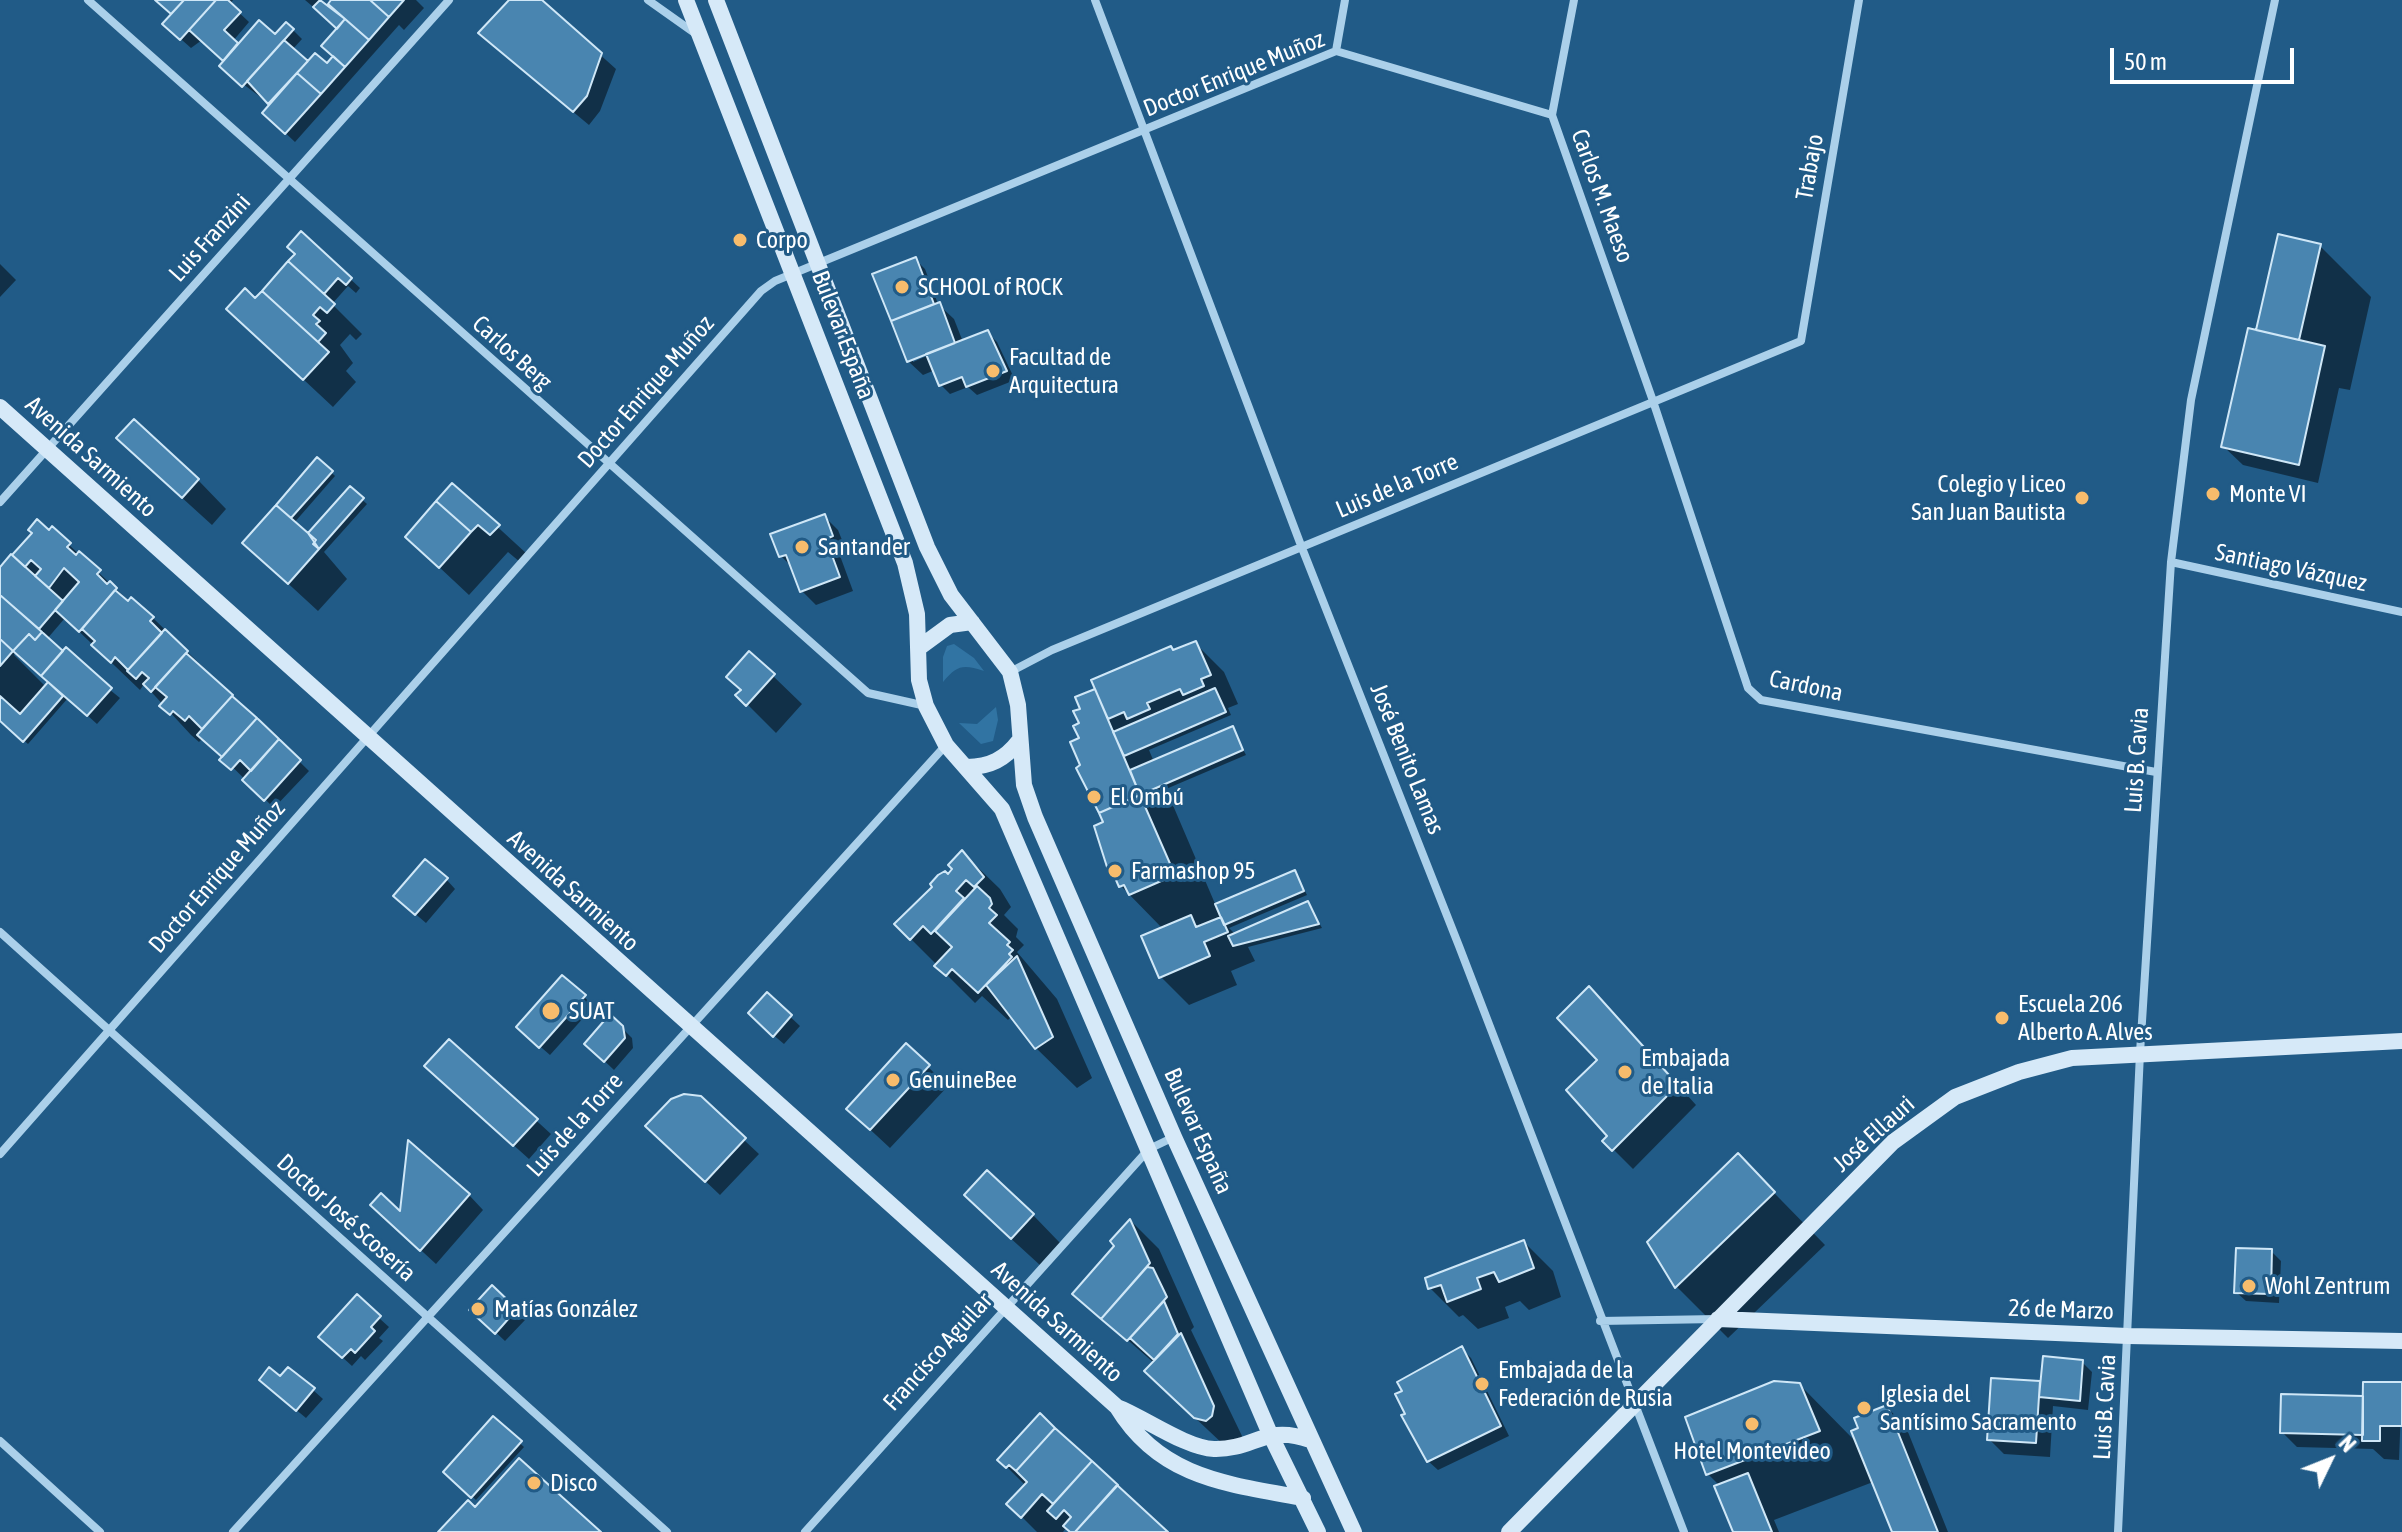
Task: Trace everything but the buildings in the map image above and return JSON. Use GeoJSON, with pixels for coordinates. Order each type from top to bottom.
{"type":"FeatureCollection","features":[{"type":"Feature","properties":{"kind":"street","name":"Carlos Berg"},"geometry":{"type":"LineString","coordinates":[[88,0],[868,693],[926,706]]}},
{"type":"Feature","properties":{"kind":"street","name":"Luis Franzini"},"geometry":{"type":"LineString","coordinates":[[0,502],[449,0]]}},
{"type":"Feature","properties":{"kind":"street"},"geometry":{"type":"LineString","coordinates":[[648,0],[700,37]]}},
{"type":"Feature","properties":{"kind":"street","name":"Bulevar España"},"geometry":{"type":"LineString","coordinates":[[686,0],[905,563],[917,614],[919,680],[926,706],[946,745],[1002,809],[1270,1434],[1318,1532]]}},
{"type":"Feature","properties":{"kind":"street","name":"Bulevar España"},"geometry":{"type":"LineString","coordinates":[[716,0],[927,547],[942,579],[1010,672],[1016,691],[1024,785],[1035,817],[1174,1137],[1354,1532]]}},
{"type":"Feature","properties":{"kind":"street","name":"José Benito Lamas"},"geometry":{"type":"LineString","coordinates":[[1095,0],[1302,548],[1684,1532]]}},
{"type":"Feature","properties":{"kind":"street"},"geometry":{"type":"LineString","coordinates":[[1099,11],[1101,0]]}},
{"type":"Feature","properties":{"kind":"street"},"geometry":{"type":"LineString","coordinates":[[1336,51],[1345,0]]}},
{"type":"Feature","properties":{"kind":"street","name":"Carlos M. Maeso"},"geometry":{"type":"LineString","coordinates":[[1574,0],[1552,115],[1653,401]]}},
{"type":"Feature","properties":{"kind":"street","name":"Trabajo"},"geometry":{"type":"LineString","coordinates":[[1801,341],[1859,0]]}},
{"type":"Feature","properties":{"kind":"street","name":"Luis B. Cavia"},"geometry":{"type":"LineString","coordinates":[[2118,1532],[2140,1053],[2171,562],[2191,400],[2275,0]]}},
{"type":"Feature","properties":{"kind":"street","name":"Doctor Enrique Muñoz"},"geometry":{"type":"LineString","coordinates":[[0,1154],[761,291],[816,262],[1336,51],[1552,115]]}},
{"type":"Feature","properties":{"kind":"street","name":"Luis de la Torre"},"geometry":{"type":"LineString","coordinates":[[1010,672],[1052,650],[1801,341]]}},
{"type":"Feature","properties":{"kind":"street","name":"Cardona"},"geometry":{"type":"LineString","coordinates":[[1653,401],[1748,688],[1754,695],[1761,700],[2156,772]]}},
{"type":"Feature","properties":{"kind":"street","name":"Avenida Sarmiento"},"geometry":{"type":"LineString","coordinates":[[0,407],[690,1028],[1117,1407],[1145,1446],[1183,1468],[1220,1483],[1303,1498]]}},
{"type":"Feature","properties":{"kind":"street","name":"Santiago Vázquez"},"geometry":{"type":"LineString","coordinates":[[2171,562],[2402,612]]}},
{"type":"Feature","properties":{"kind":"street"},"geometry":{"type":"LineString","coordinates":[[920,647],[950,625],[972,622]]}},
{"type":"Feature","properties":{"kind":"street"},"geometry":{"type":"LineString","coordinates":[[967,767],[982,767],[999,761],[1019,741]]}},
{"type":"Feature","properties":{"kind":"street","name":"Luis de la Torre"},"geometry":{"type":"LineString","coordinates":[[233,1532],[946,745]]}},
{"type":"Feature","properties":{"kind":"street","name":"Doctor José Scosería"},"geometry":{"type":"LineString","coordinates":[[0,932],[667,1532]]}},
{"type":"Feature","properties":{"kind":"street","name":"José Ellauri"},"geometry":{"type":"LineString","coordinates":[[1509,1532],[1893,1142],[1955,1097],[2019,1072],[2072,1058],[2402,1041]]}},
{"type":"Feature","properties":{"kind":"street","name":"Francisco Aguilar"},"geometry":{"type":"LineString","coordinates":[[805,1532],[1149,1149],[1174,1137]]}},
{"type":"Feature","properties":{"kind":"street"},"geometry":{"type":"LineString","coordinates":[[1600,1321],[1718,1319]]}},
{"type":"Feature","properties":{"kind":"street","name":"26 de Marzo"},"geometry":{"type":"LineString","coordinates":[[1718,1319],[2128,1336],[2402,1341]]}},
{"type":"Feature","properties":{"kind":"street","name":"Avenida Sarmiento"},"geometry":{"type":"LineString","coordinates":[[1117,1407],[1146,1418],[1187,1442],[1211,1449],[1230,1448],[1270,1434],[1291,1434],[1310,1440]]}},
{"type":"Feature","properties":{"kind":"street"},"geometry":{"type":"LineString","coordinates":[[0,1441],[100,1532]]}},
{"type":"Feature","properties":{"kind":"shaded area"},"geometry":{"type":"Polygon","coordinates":[[[954,644],[974,658],[984,671],[961,668],[943,682],[943,657],[947,646],[954,644]]]}},
{"type":"Feature","properties":{"kind":"shaded area"},"geometry":{"type":"Polygon","coordinates":[[[996,707],[998,720],[993,741],[981,744],[959,723],[977,724],[996,707]]]}},
{"type":"Feature","properties":{"kind":"place","name":"Corpo"},"geometry":{"type":"Point","coordinates":[740,240]}},
{"type":"Feature","properties":{"kind":"place","name":"SCHOOL of ROCK"},"geometry":{"type":"Point","coordinates":[902,287]}},
{"type":"Feature","properties":{"kind":"place","name":"Facultad de Arquitectura"},"geometry":{"type":"Point","coordinates":[993,371]}},
{"type":"Feature","properties":{"kind":"place","name":"Monte VI"},"geometry":{"type":"Point","coordinates":[2213,494]}},
{"type":"Feature","properties":{"kind":"place","name":"Colegio y Liceo San Juan Bautista"},"geometry":{"type":"Point","coordinates":[2082,498]}},
{"type":"Feature","properties":{"kind":"place","name":"Santander"},"geometry":{"type":"Point","coordinates":[802,547]}},
{"type":"Feature","properties":{"kind":"place","name":"El Ombú"},"geometry":{"type":"Point","coordinates":[1094,797]}},
{"type":"Feature","properties":{"kind":"place","name":"Farmashop 95"},"geometry":{"type":"Point","coordinates":[1115,871]}},
{"type":"Feature","properties":{"kind":"place","name":"SUAT"},"geometry":{"type":"Point","coordinates":[551,1011]}},
{"type":"Feature","properties":{"kind":"place","name":"Escuela 206 Alberto A. Alves"},"geometry":{"type":"Point","coordinates":[2002,1018]}},
{"type":"Feature","properties":{"kind":"place","name":"Embajada de Italia"},"geometry":{"type":"Point","coordinates":[1625,1072]}},
{"type":"Feature","properties":{"kind":"place","name":"GenuineBee"},"geometry":{"type":"Point","coordinates":[893,1080]}},
{"type":"Feature","properties":{"kind":"place","name":"Wohl Zentrum"},"geometry":{"type":"Point","coordinates":[2249,1286]}},
{"type":"Feature","properties":{"kind":"place","name":"Matías González"},"geometry":{"type":"Point","coordinates":[478,1309]}},
{"type":"Feature","properties":{"kind":"place","name":"Embajada de la Federación de Rusia"},"geometry":{"type":"Point","coordinates":[1482,1384]}},
{"type":"Feature","properties":{"kind":"place","name":"Iglesia del Santísimo Sacramento"},"geometry":{"type":"Point","coordinates":[1864,1408]}},
{"type":"Feature","properties":{"kind":"place","name":"Hotel Montevideo"},"geometry":{"type":"Point","coordinates":[1752,1424]}},
{"type":"Feature","properties":{"kind":"place","name":"Disco"},"geometry":{"type":"Point","coordinates":[534,1483]}}]}
